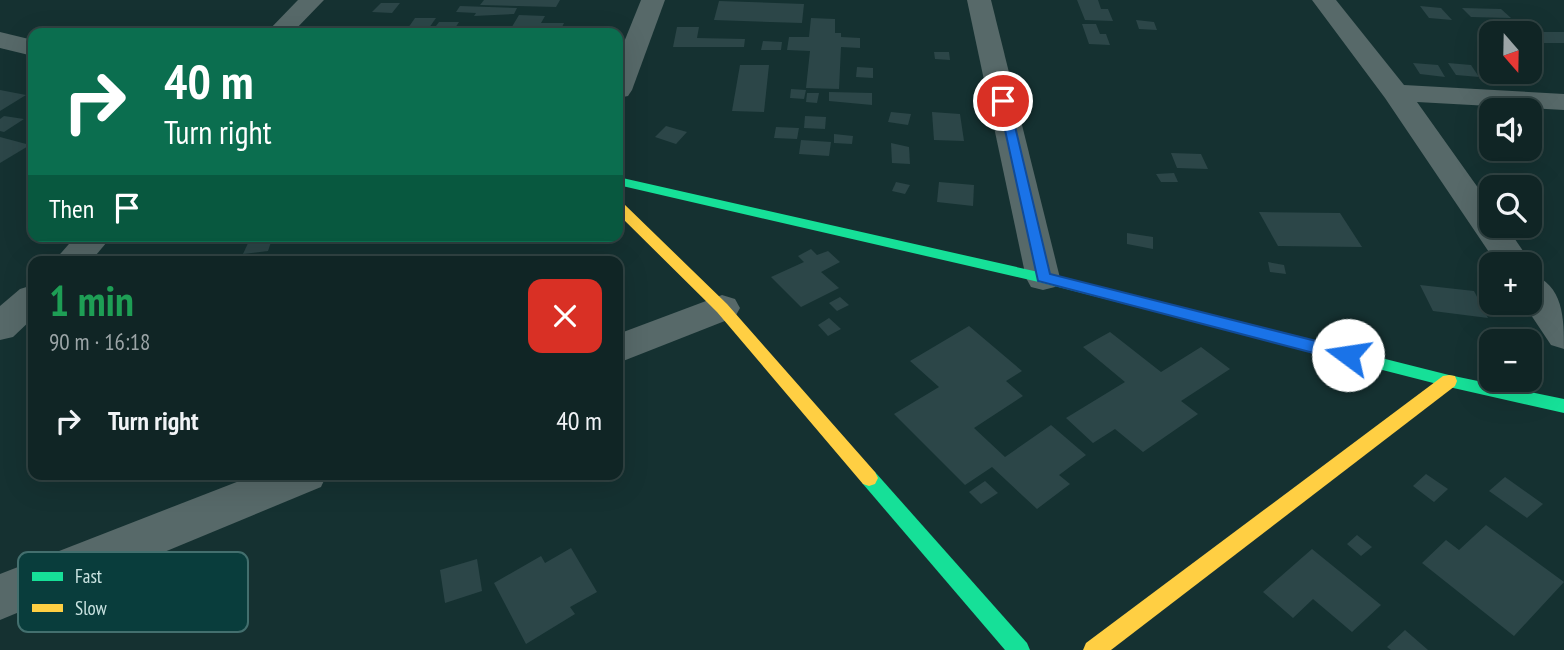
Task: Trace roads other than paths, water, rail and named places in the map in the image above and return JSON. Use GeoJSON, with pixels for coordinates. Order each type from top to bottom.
{"type":"FeatureCollection","features":[{"type":"Feature","properties":{"kind":"street"},"geometry":{"type":"LineString","coordinates":[[283,28],[312,0]]}},
{"type":"Feature","properties":{"kind":"street"},"geometry":{"type":"LineString","coordinates":[[623,77],[653,0]]}},
{"type":"Feature","properties":{"kind":"street"},"geometry":{"type":"LineString","coordinates":[[979,0],[1043,278]]}},
{"type":"Feature","properties":{"kind":"street"},"geometry":{"type":"LineString","coordinates":[[1324,0],[1396,93],[1507,252]]}},
{"type":"Feature","properties":{"kind":"street"},"geometry":{"type":"LineString","coordinates":[[0,40],[28,47]]}},
{"type":"Feature","properties":{"kind":"street"},"geometry":{"type":"LineString","coordinates":[[1396,93],[1564,102]]}},
{"type":"Feature","properties":{"kind":"street"},"geometry":{"type":"LineString","coordinates":[[623,182],[1043,278],[1449,382],[1564,407]]}},
{"type":"Feature","properties":{"kind":"street"},"geometry":{"type":"LineString","coordinates":[[623,211],[722,308],[1019,650]]}},
{"type":"Feature","properties":{"kind":"street"},"geometry":{"type":"LineString","coordinates":[[76,256],[90,242]]}},
{"type":"Feature","properties":{"kind":"street"},"geometry":{"type":"LineString","coordinates":[[0,327],[28,303]]}},
{"type":"Feature","properties":{"kind":"street"},"geometry":{"type":"LineString","coordinates":[[1542,303],[1564,335]]}},
{"type":"Feature","properties":{"kind":"street"},"geometry":{"type":"LineString","coordinates":[[623,347],[722,308]]}},
{"type":"Feature","properties":{"kind":"street"},"geometry":{"type":"LineString","coordinates":[[1094,650],[1449,382]]}},
{"type":"Feature","properties":{"kind":"street"},"geometry":{"type":"LineString","coordinates":[[112,552],[291,480]]}},
{"type":"Feature","properties":{"kind":"street"},"geometry":{"type":"LineString","coordinates":[[0,597],[18,590]]}}]}
